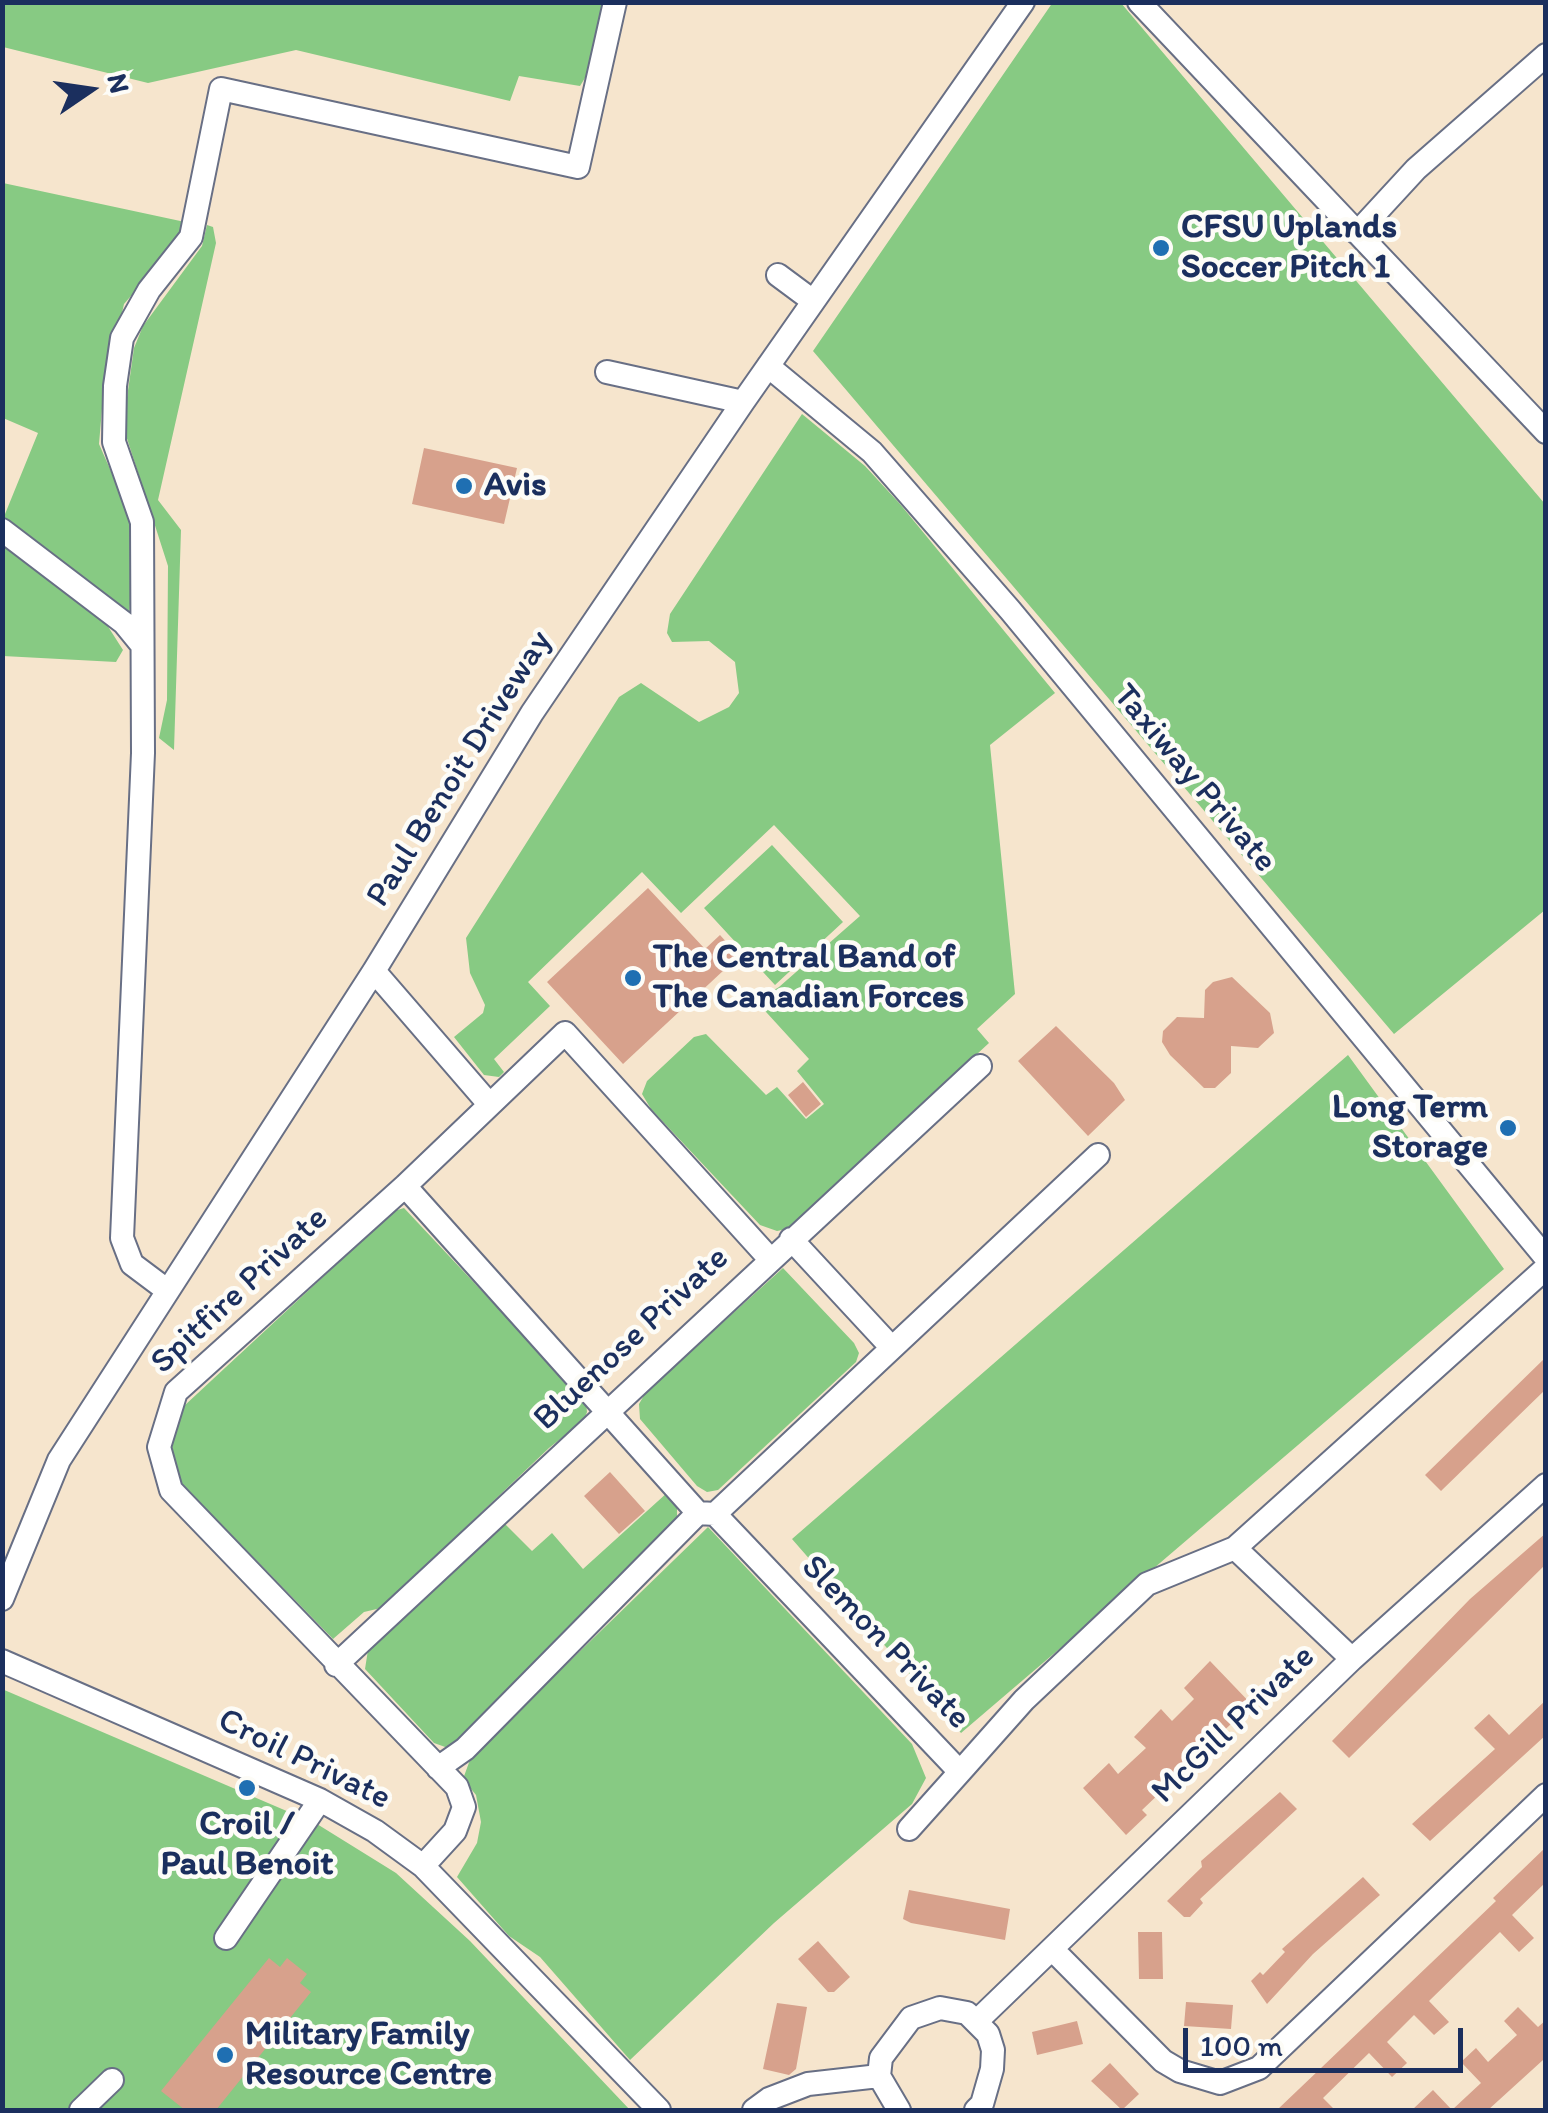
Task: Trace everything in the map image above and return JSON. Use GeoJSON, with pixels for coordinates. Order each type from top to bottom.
{"type":"FeatureCollection","features":[{"type":"Feature","properties":{"kind":"street"},"geometry":{"type":"LineString","coordinates":[[168,1290],[125,1254],[124,1188],[143,753],[142,522],[114,442],[115,386],[122,338],[133,313],[191,237],[220,89],[578,167],[616,2]]}},
{"type":"Feature","properties":{"kind":"street","name":"Paul Benoit Driveway"},"geometry":{"type":"LineString","coordinates":[[2,1600],[59,1460],[374,970],[532,714],[743,402],[1023,2]]}},
{"type":"Feature","properties":{"kind":"street"},"geometry":{"type":"LineString","coordinates":[[1139,2],[1546,432]]}},
{"type":"Feature","properties":{"kind":"street"},"geometry":{"type":"LineString","coordinates":[[1358,234],[1416,169],[1546,54]]}},
{"type":"Feature","properties":{"kind":"street"},"geometry":{"type":"LineString","coordinates":[[778,275],[814,301]]}},
{"type":"Feature","properties":{"kind":"street","name":"Taxiway Private"},"geometry":{"type":"LineString","coordinates":[[768,366],[872,452],[1204,857],[1546,1258]]}},
{"type":"Feature","properties":{"kind":"street"},"geometry":{"type":"LineString","coordinates":[[606,372],[743,402]]}},
{"type":"Feature","properties":{"kind":"street"},"geometry":{"type":"LineString","coordinates":[[2,530],[124,623],[142,645]]}},
{"type":"Feature","properties":{"kind":"street"},"geometry":{"type":"LineString","coordinates":[[374,970],[488,1104]]}},
{"type":"Feature","properties":{"kind":"street","name":"Spitfire Private"},"geometry":{"type":"LineString","coordinates":[[423,1866],[455,1830],[464,1807],[457,1787],[171,1490],[159,1447],[176,1392],[405,1186],[565,1033],[770,1258]]}},
{"type":"Feature","properties":{"kind":"street","name":"Bluenose Private"},"geometry":{"type":"LineString","coordinates":[[336,1665],[980,1066]]}},
{"type":"Feature","properties":{"kind":"street"},"geometry":{"type":"LineString","coordinates":[[438,1768],[464,1749],[706,1514],[892,1348],[1098,1155]]}},
{"type":"Feature","properties":{"kind":"street","name":"Slemon Private"},"geometry":{"type":"LineString","coordinates":[[405,1186],[606,1412],[960,1772],[1024,1700],[1147,1584],[1235,1548]]}},
{"type":"Feature","properties":{"kind":"street"},"geometry":{"type":"LineString","coordinates":[[791,1239],[892,1348]]}},
{"type":"Feature","properties":{"kind":"street"},"geometry":{"type":"LineString","coordinates":[[1352,1659],[1235,1548],[1546,1268]]}},
{"type":"Feature","properties":{"kind":"street","name":"McGill Private"},"geometry":{"type":"LineString","coordinates":[[977,2021],[1352,1659],[1546,1485]]}},
{"type":"Feature","properties":{"kind":"street","name":"Croil Private"},"geometry":{"type":"LineString","coordinates":[[2,1661],[320,1800],[375,1831],[423,1866],[659,2110]]}},
{"type":"Feature","properties":{"kind":"street"},"geometry":{"type":"LineString","coordinates":[[909,1829],[960,1772]]}},
{"type":"Feature","properties":{"kind":"street"},"geometry":{"type":"LineString","coordinates":[[1054,1950],[1163,2060],[1180,2071],[1220,2082],[1259,2068],[1546,1795]]}},
{"type":"Feature","properties":{"kind":"street"},"geometry":{"type":"LineString","coordinates":[[226,1938],[320,1800]]}},
{"type":"Feature","properties":{"kind":"street"},"geometry":{"type":"LineString","coordinates":[[899,2110],[879,2076],[887,2046],[911,2018],[924,2011],[954,2008],[977,2021],[994,2050],[989,2086],[976,2110]]}},
{"type":"Feature","properties":{"kind":"street"},"geometry":{"type":"LineString","coordinates":[[754,2110],[769,2099],[808,2084],[879,2076]]}},
{"type":"Feature","properties":{"kind":"street"},"geometry":{"type":"LineString","coordinates":[[81,2110],[112,2080]]}},
{"type":"Feature","properties":{"kind":"green space"},"geometry":{"type":"Polygon","coordinates":[[[1053,2],[1121,3],[1545,504],[1545,910],[1394,1034],[813,351],[1053,2]]]}},
{"type":"Feature","properties":{"kind":"green space"},"geometry":{"type":"Polygon","coordinates":[[[3,3],[607,3],[590,70],[580,86],[519,76],[510,101],[296,50],[148,83],[3,47],[3,3]]]}},
{"type":"Feature","properties":{"kind":"green space"},"geometry":{"type":"Polygon","coordinates":[[[3,183],[185,222],[182,237],[124,304],[103,397],[99,444],[128,510],[134,552],[129,616],[3,519],[38,433],[3,418],[3,183]]]}},
{"type":"Feature","properties":{"kind":"green space"},"geometry":{"type":"Polygon","coordinates":[[[207,225],[213,227],[216,243],[158,500],[181,530],[174,750],[159,738],[167,700],[168,566],[123,426],[134,348],[143,326],[202,246],[207,225]]]}},
{"type":"Feature","properties":{"kind":"green space"},"geometry":{"type":"Polygon","coordinates":[[[802,414],[865,466],[900,504],[1055,693],[990,745],[1015,994],[977,1029],[989,1043],[787,1229],[777,1231],[760,1225],[651,1109],[642,1094],[647,1081],[694,1037],[706,1034],[766,1095],[777,1087],[806,1119],[824,1104],[797,1071],[809,1059],[756,1001],[779,987],[860,916],[774,825],[681,913],[642,872],[528,982],[550,1006],[494,1059],[504,1072],[499,1077],[484,1075],[454,1037],[483,1013],[485,1005],[470,973],[466,938],[619,697],[641,683],[699,722],[729,707],[739,693],[735,662],[709,641],[672,642],[667,633],[670,614],[802,414]]]}},
{"type":"Feature","properties":{"kind":"green space"},"geometry":{"type":"Polygon","coordinates":[[[2,545],[100,614],[123,650],[116,662],[3,656],[2,545]]]}},
{"type":"Feature","properties":{"kind":"green space"},"geometry":{"type":"Polygon","coordinates":[[[772,845],[843,922],[775,985],[704,908],[772,845]]]}},
{"type":"Feature","properties":{"kind":"green space"},"geometry":{"type":"Polygon","coordinates":[[[1348,1055],[1504,1269],[961,1733],[792,1539],[1348,1055]]]}},
{"type":"Feature","properties":{"kind":"green space"},"geometry":{"type":"Polygon","coordinates":[[[404,1208],[586,1402],[587,1412],[584,1420],[549,1448],[381,1608],[364,1612],[333,1639],[178,1480],[167,1445],[173,1418],[184,1406],[394,1211],[404,1208]]]}},
{"type":"Feature","properties":{"kind":"green space"},"geometry":{"type":"Polygon","coordinates":[[[783,1268],[854,1343],[859,1353],[856,1362],[718,1490],[707,1492],[697,1486],[640,1419],[639,1404],[646,1392],[783,1268]]]}},
{"type":"Feature","properties":{"kind":"green space"},"geometry":{"type":"Polygon","coordinates":[[[668,1492],[677,1503],[677,1525],[448,1748],[434,1743],[365,1669],[368,1650],[504,1523],[532,1551],[552,1533],[583,1569],[668,1492]]]}},
{"type":"Feature","properties":{"kind":"green space"},"geometry":{"type":"Polygon","coordinates":[[[708,1527],[912,1744],[926,1778],[912,1804],[774,1923],[630,2060],[540,1957],[509,1936],[457,1877],[477,1843],[481,1822],[476,1795],[463,1779],[471,1757],[708,1527]]]}},
{"type":"Feature","properties":{"kind":"green space"},"geometry":{"type":"Polygon","coordinates":[[[2,1689],[317,1824],[396,1873],[470,1941],[630,2110],[3,2110],[2,1689]]]}},
{"type":"Feature","properties":{"kind":"building","name":"Avis"},"geometry":{"type":"Polygon","coordinates":[[[424,448],[517,468],[504,524],[412,504],[424,448]]]}},
{"type":"Feature","properties":{"kind":"building","name":"The Central Band of The Canadian Forces"},"geometry":{"type":"Polygon","coordinates":[[[648,888],[705,949],[720,935],[739,956],[623,1064],[547,982],[648,888]]]}},
{"type":"Feature","properties":{"kind":"building"},"geometry":{"type":"Polygon","coordinates":[[[1232,977],[1270,1013],[1274,1033],[1258,1048],[1231,1046],[1231,1073],[1215,1088],[1204,1088],[1170,1055],[1162,1042],[1163,1031],[1177,1017],[1204,1018],[1205,990],[1213,982],[1232,977]]]}},
{"type":"Feature","properties":{"kind":"building"},"geometry":{"type":"Polygon","coordinates":[[[1056,1026],[1114,1083],[1125,1100],[1088,1136],[1018,1061],[1056,1026]]]}},
{"type":"Feature","properties":{"kind":"building"},"geometry":{"type":"Polygon","coordinates":[[[803,1082],[821,1104],[806,1117],[788,1095],[803,1082]]]}},
{"type":"Feature","properties":{"kind":"building"},"geometry":{"type":"Polygon","coordinates":[[[1546,1357],[1546,1389],[1441,1491],[1425,1475],[1546,1357]]]}},
{"type":"Feature","properties":{"kind":"building"},"geometry":{"type":"Polygon","coordinates":[[[610,1472],[645,1511],[619,1534],[584,1496],[610,1472]]]}},
{"type":"Feature","properties":{"kind":"building"},"geometry":{"type":"Polygon","coordinates":[[[1546,1533],[1546,1564],[1349,1758],[1332,1741],[1470,1599],[1546,1533]]]}},
{"type":"Feature","properties":{"kind":"building"},"geometry":{"type":"Polygon","coordinates":[[[1210,1661],[1256,1709],[1236,1728],[1231,1724],[1203,1750],[1208,1755],[1187,1776],[1183,1771],[1142,1810],[1147,1815],[1126,1835],[1083,1788],[1109,1763],[1118,1774],[1146,1748],[1134,1737],[1161,1709],[1172,1721],[1194,1699],[1184,1688],[1210,1661]]]}},
{"type":"Feature","properties":{"kind":"building"},"geometry":{"type":"Polygon","coordinates":[[[1546,1700],[1546,1735],[1430,1841],[1412,1824],[1495,1749],[1474,1728],[1489,1714],[1509,1735],[1546,1700]]]}},
{"type":"Feature","properties":{"kind":"building"},"geometry":{"type":"Polygon","coordinates":[[[1280,1792],[1297,1809],[1200,1899],[1203,1903],[1190,1917],[1184,1917],[1167,1901],[1202,1867],[1201,1861],[1280,1792]]]}},
{"type":"Feature","properties":{"kind":"building"},"geometry":{"type":"Polygon","coordinates":[[[1546,1847],[1546,1882],[1512,1915],[1534,1938],[1519,1952],[1500,1932],[1429,2001],[1449,2022],[1434,2035],[1414,2015],[1387,2042],[1407,2063],[1392,2077],[1369,2053],[1323,2098],[1335,2110],[1277,2110],[1496,1901],[1493,1898],[1546,1847]]]}},
{"type":"Feature","properties":{"kind":"building"},"geometry":{"type":"Polygon","coordinates":[[[1363,1877],[1380,1895],[1313,1954],[1267,2004],[1251,1981],[1260,1972],[1263,1975],[1285,1952],[1282,1949],[1363,1877]]]}},
{"type":"Feature","properties":{"kind":"building"},"geometry":{"type":"Polygon","coordinates":[[[909,1890],[1010,1909],[1005,1940],[903,1919],[909,1890]]]}},
{"type":"Feature","properties":{"kind":"building"},"geometry":{"type":"Polygon","coordinates":[[[1138,1932],[1162,1932],[1163,1979],[1139,1979],[1138,1932]]]}},
{"type":"Feature","properties":{"kind":"building"},"geometry":{"type":"Polygon","coordinates":[[[818,1941],[850,1977],[834,1992],[828,1992],[798,1959],[818,1941]]]}},
{"type":"Feature","properties":{"kind":"building","name":"Military Family Resource Centre"},"geometry":{"type":"Polygon","coordinates":[[[269,1958],[280,1967],[287,1958],[307,1974],[300,1983],[311,1992],[216,2110],[185,2110],[161,2091],[269,1958]]]}},
{"type":"Feature","properties":{"kind":"building"},"geometry":{"type":"Polygon","coordinates":[[[1186,2002],[1233,2005],[1231,2029],[1184,2026],[1186,2002]]]}},
{"type":"Feature","properties":{"kind":"building"},"geometry":{"type":"Polygon","coordinates":[[[777,2003],[807,2007],[796,2069],[789,2075],[763,2069],[777,2003]]]}},
{"type":"Feature","properties":{"kind":"building"},"geometry":{"type":"Polygon","coordinates":[[[1518,2007],[1538,2027],[1546,2020],[1543,2060],[1488,2110],[1452,2110],[1481,2083],[1461,2062],[1476,2048],[1488,2062],[1517,2035],[1504,2021],[1518,2007]]]}},
{"type":"Feature","properties":{"kind":"building"},"geometry":{"type":"Polygon","coordinates":[[[1077,2021],[1083,2044],[1037,2055],[1032,2032],[1077,2021]]]}},
{"type":"Feature","properties":{"kind":"building"},"geometry":{"type":"Polygon","coordinates":[[[1110,2063],[1139,2094],[1122,2110],[1091,2081],[1110,2063]]]}},
{"type":"Feature","properties":{"kind":"building"},"geometry":{"type":"Polygon","coordinates":[[[1433,2090],[1452,2110],[1412,2110],[1433,2090]]]}},
{"type":"Feature","properties":{"kind":"place","name":"CFSU Uplands Soccer Pitch 1"},"geometry":{"type":"Point","coordinates":[1161,248]}},
{"type":"Feature","properties":{"kind":"place","name":"Avis"},"geometry":{"type":"Point","coordinates":[464,486]}},
{"type":"Feature","properties":{"kind":"place","name":"The Central Band of The Canadian Forces"},"geometry":{"type":"Point","coordinates":[633,978]}},
{"type":"Feature","properties":{"kind":"place","name":"Long Term Storage"},"geometry":{"type":"Point","coordinates":[1508,1128]}},
{"type":"Feature","properties":{"kind":"place","name":"Croil / Paul Benoit"},"geometry":{"type":"Point","coordinates":[247,1788]}},
{"type":"Feature","properties":{"kind":"place","name":"Military Family Resource Centre"},"geometry":{"type":"Point","coordinates":[225,2055]}}]}
